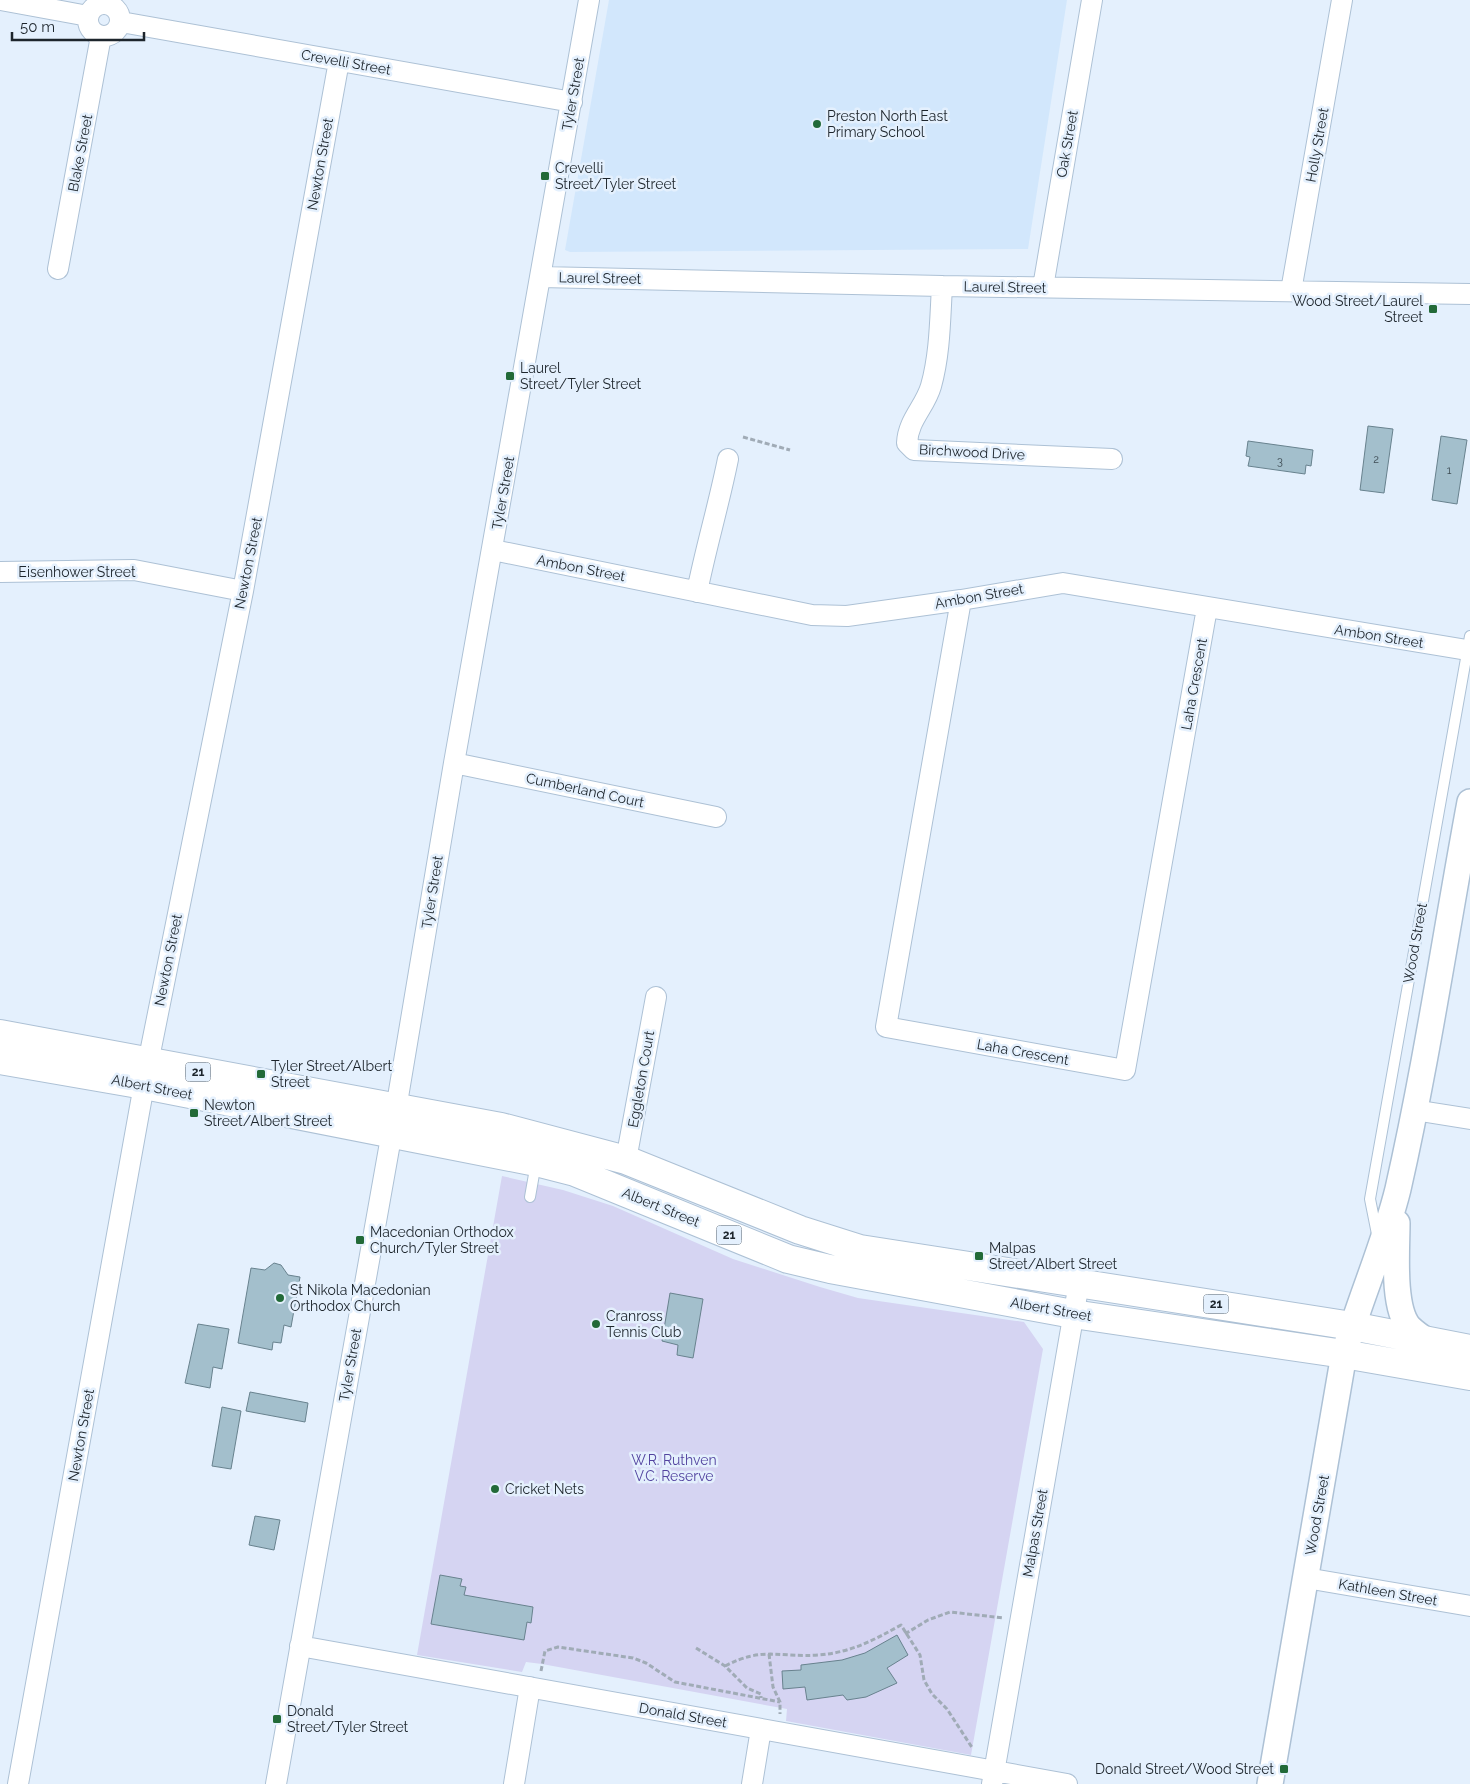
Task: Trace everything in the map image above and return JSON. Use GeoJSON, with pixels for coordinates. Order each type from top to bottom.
{"type":"FeatureCollection","features":[{"type":"Feature","properties":{"kind":"highway","name":"Albert Street"},"geometry":{"type":"LineString","coordinates":[[0,1034],[146,1074],[391,1135],[536,1162],[575,1172],[788,1259],[830,1269],[1073,1314],[1344,1354],[1470,1376]]}},
{"type":"Feature","properties":{"kind":"highway","name":"Albert Street"},"geometry":{"type":"LineString","coordinates":[[0,1060],[146,1074],[396,1109],[501,1127],[626,1160],[800,1230],[860,1249],[1352,1326],[1470,1348]]}},
{"type":"Feature","properties":{"kind":"highway"},"geometry":{"type":"LineString","coordinates":[[788,1259],[800,1230]]}},
{"type":"Feature","properties":{"kind":"street"},"geometry":{"type":"LineString","coordinates":[[1,0],[88,16]]}},
{"type":"Feature","properties":{"kind":"street","name":"Tyler Street"},"geometry":{"type":"LineString","coordinates":[[276,1784],[396,1109],[454,763],[589,0]]}},
{"type":"Feature","properties":{"kind":"street","name":"Oak Street"},"geometry":{"type":"LineString","coordinates":[[1043,287],[1092,0]]}},
{"type":"Feature","properties":{"kind":"street","name":"Holly Street"},"geometry":{"type":"LineString","coordinates":[[1291,291],[1342,0]]}},
{"type":"Feature","properties":{"kind":"street"},"geometry":{"type":"LineString","coordinates":[[108,2],[116,9],[121,22],[116,32],[101,36],[92,31],[88,16],[94,7],[108,2]]}},
{"type":"Feature","properties":{"kind":"street","name":"Crevelli Street"},"geometry":{"type":"LineString","coordinates":[[121,22],[572,102]]}},
{"type":"Feature","properties":{"kind":"street","name":"Blake Street"},"geometry":{"type":"LineString","coordinates":[[58,269],[101,36]]}},
{"type":"Feature","properties":{"kind":"street","name":"Newton Street"},"geometry":{"type":"LineString","coordinates":[[18,1784],[146,1074],[243,591],[339,61]]}},
{"type":"Feature","properties":{"kind":"street","name":"Laurel Street"},"geometry":{"type":"LineString","coordinates":[[541,277],[942,286],[1470,294]]}},
{"type":"Feature","properties":{"kind":"street","name":"Birchwood Drive"},"geometry":{"type":"LineString","coordinates":[[942,286],[939,341],[930,389],[908,430],[907,443],[914,450],[1112,459]]}},
{"type":"Feature","properties":{"kind":"street"},"geometry":{"type":"LineString","coordinates":[[697,592],[728,459]]}},
{"type":"Feature","properties":{"kind":"street","name":"Ambon Street"},"geometry":{"type":"LineString","coordinates":[[493,550],[812,615],[847,616],[1063,583],[1207,608],[1469,643]]}},
{"type":"Feature","properties":{"kind":"street","name":"Eisenhower Street"},"geometry":{"type":"LineString","coordinates":[[1,576],[134,570],[243,591]]}},
{"type":"Feature","properties":{"kind":"street","name":"Laha Crescent"},"geometry":{"type":"LineString","coordinates":[[960,600],[886,1027],[1125,1070],[1207,608]]}},
{"type":"Feature","properties":{"kind":"street","name":"Cumberland Court"},"geometry":{"type":"LineString","coordinates":[[454,763],[716,817]]}},
{"type":"Feature","properties":{"kind":"street","name":"Wood Street"},"geometry":{"type":"LineString","coordinates":[[1270,1784],[1344,1354],[1352,1326],[1381,1250],[1397,1191],[1464,866],[1470,802]]}},
{"type":"Feature","properties":{"kind":"street","name":"Eggleton Court"},"geometry":{"type":"LineString","coordinates":[[626,1160],[656,997]]}},
{"type":"Feature","properties":{"kind":"street"},"geometry":{"type":"LineString","coordinates":[[1414,1110],[1470,1118]]}},
{"type":"Feature","properties":{"kind":"street"},"geometry":{"type":"LineString","coordinates":[[1397,1191],[1397,1269],[1401,1313],[1408,1326],[1427,1341]]}},
{"type":"Feature","properties":{"kind":"street","name":"Malpas Street"},"geometry":{"type":"LineString","coordinates":[[993,1778],[1079,1283]]}},
{"type":"Feature","properties":{"kind":"street","name":"Kathleen Street"},"geometry":{"type":"LineString","coordinates":[[1306,1578],[1470,1606]]}},
{"type":"Feature","properties":{"kind":"street","name":"Donald Street"},"geometry":{"type":"LineString","coordinates":[[300,1646],[761,1728],[993,1778],[1067,1784]]}},
{"type":"Feature","properties":{"kind":"street"},"geometry":{"type":"LineString","coordinates":[[514,1784],[534,1688]]}},
{"type":"Feature","properties":{"kind":"street"},"geometry":{"type":"LineString","coordinates":[[752,1784],[761,1728]]}},
{"type":"Feature","properties":{"kind":"lane","name":"Wood Street"},"geometry":{"type":"LineString","coordinates":[[1381,1250],[1370,1199],[1469,643]]}},
{"type":"Feature","properties":{"kind":"lane"},"geometry":{"type":"LineString","coordinates":[[530,1197],[536,1162]]}},
{"type":"Feature","properties":{"kind":"path"},"geometry":{"type":"LineString","coordinates":[[743,437],[790,450]]}},
{"type":"Feature","properties":{"kind":"path"},"geometry":{"type":"LineString","coordinates":[[905,1634],[928,1620],[950,1612],[978,1613],[1020,1620]]}},
{"type":"Feature","properties":{"kind":"path"},"geometry":{"type":"LineString","coordinates":[[725,1666],[743,1656],[760,1653],[818,1655],[856,1649],[901,1625],[920,1655],[924,1680],[928,1687],[947,1709],[977,1756]]}},
{"type":"Feature","properties":{"kind":"path"},"geometry":{"type":"LineString","coordinates":[[534,1688],[545,1650],[558,1646],[633,1658],[646,1663],[664,1677],[675,1682],[780,1702],[773,1687],[769,1654]]}},
{"type":"Feature","properties":{"kind":"path"},"geometry":{"type":"LineString","coordinates":[[696,1648],[725,1666],[747,1688],[761,1694],[761,1698]]}},
{"type":"Feature","properties":{"kind":"shaded area","name":"Preston North East Primary School"},"geometry":{"type":"Polygon","coordinates":[[[609,0],[1067,0],[1028,249],[570,252],[565,250],[609,0]]]}},
{"type":"Feature","properties":{"kind":"green space","name":"W.R. Ruthven V.C. Reserve"},"geometry":{"type":"Polygon","coordinates":[[[502,1176],[563,1190],[613,1206],[733,1259],[858,1298],[1024,1322],[1043,1349],[971,1755],[786,1721],[787,1709],[542,1664],[526,1662],[522,1672],[417,1655],[502,1176]]]}},
{"type":"Feature","properties":{"kind":"building"},"geometry":{"type":"Polygon","coordinates":[[[1368,426],[1393,429],[1384,493],[1360,490],[1368,426]]]}},
{"type":"Feature","properties":{"kind":"building"},"geometry":{"type":"Polygon","coordinates":[[[1441,436],[1467,440],[1457,504],[1432,500],[1441,436]]]}},
{"type":"Feature","properties":{"kind":"building"},"geometry":{"type":"Polygon","coordinates":[[[1248,441],[1313,450],[1311,466],[1306,465],[1305,474],[1248,466],[1250,457],[1246,456],[1248,441]]]}},
{"type":"Feature","properties":{"kind":"building"},"geometry":{"type":"Polygon","coordinates":[[[274,1263],[281,1265],[288,1275],[300,1277],[291,1327],[284,1325],[281,1343],[273,1342],[272,1350],[238,1343],[251,1268],[265,1270],[274,1263]]]}},
{"type":"Feature","properties":{"kind":"building"},"geometry":{"type":"Polygon","coordinates":[[[670,1293],[703,1299],[693,1358],[677,1355],[678,1345],[662,1341],[670,1293]]]}},
{"type":"Feature","properties":{"kind":"building"},"geometry":{"type":"Polygon","coordinates":[[[198,1324],[229,1329],[222,1369],[213,1367],[210,1388],[185,1383],[198,1324]]]}},
{"type":"Feature","properties":{"kind":"building"},"geometry":{"type":"Polygon","coordinates":[[[250,1392],[308,1403],[305,1422],[246,1411],[250,1392]]]}},
{"type":"Feature","properties":{"kind":"building"},"geometry":{"type":"Polygon","coordinates":[[[222,1407],[241,1411],[231,1469],[212,1466],[222,1407]]]}},
{"type":"Feature","properties":{"kind":"building"},"geometry":{"type":"Polygon","coordinates":[[[255,1516],[280,1520],[274,1550],[249,1545],[255,1516]]]}},
{"type":"Feature","properties":{"kind":"building"},"geometry":{"type":"Polygon","coordinates":[[[440,1575],[462,1579],[460,1586],[466,1587],[464,1595],[533,1607],[531,1623],[527,1622],[524,1640],[431,1624],[440,1575]]]}},
{"type":"Feature","properties":{"kind":"building"},"geometry":{"type":"Polygon","coordinates":[[[897,1635],[908,1655],[887,1668],[897,1683],[866,1697],[847,1700],[843,1695],[807,1700],[805,1687],[783,1689],[782,1671],[801,1670],[801,1665],[842,1660],[865,1653],[897,1635]]]}},
{"type":"Feature","properties":{"kind":"place","name":"Preston North East Primary School"},"geometry":{"type":"Point","coordinates":[817,124]}},
{"type":"Feature","properties":{"kind":"place","name":"Crevelli Street/Tyler Street"},"geometry":{"type":"Point","coordinates":[545,176]}},
{"type":"Feature","properties":{"kind":"place","name":"Wood Street/Laurel Street"},"geometry":{"type":"Point","coordinates":[1433,309]}},
{"type":"Feature","properties":{"kind":"place","name":"Laurel Street/Tyler Street"},"geometry":{"type":"Point","coordinates":[510,376]}},
{"type":"Feature","properties":{"kind":"place","name":"Tyler Street/Albert Street"},"geometry":{"type":"Point","coordinates":[261,1074]}},
{"type":"Feature","properties":{"kind":"place","name":"Newton Street/Albert Street"},"geometry":{"type":"Point","coordinates":[194,1113]}},
{"type":"Feature","properties":{"kind":"place","name":"Macedonian Orthodox Church/Tyler Street"},"geometry":{"type":"Point","coordinates":[360,1240]}},
{"type":"Feature","properties":{"kind":"place","name":"Malpas Street/Albert Street"},"geometry":{"type":"Point","coordinates":[979,1256]}},
{"type":"Feature","properties":{"kind":"place","name":"St Nikola Macedonian Orthodox Church"},"geometry":{"type":"Point","coordinates":[280,1298]}},
{"type":"Feature","properties":{"kind":"place","name":"Cranross Tennis Club"},"geometry":{"type":"Point","coordinates":[596,1324]}},
{"type":"Feature","properties":{"kind":"place","name":"Cricket Nets"},"geometry":{"type":"Point","coordinates":[495,1489]}},
{"type":"Feature","properties":{"kind":"place","name":"Donald Street/Tyler Street"},"geometry":{"type":"Point","coordinates":[277,1719]}},
{"type":"Feature","properties":{"kind":"place","name":"Donald Street/Wood Street"},"geometry":{"type":"Point","coordinates":[1284,1769]}}]}
